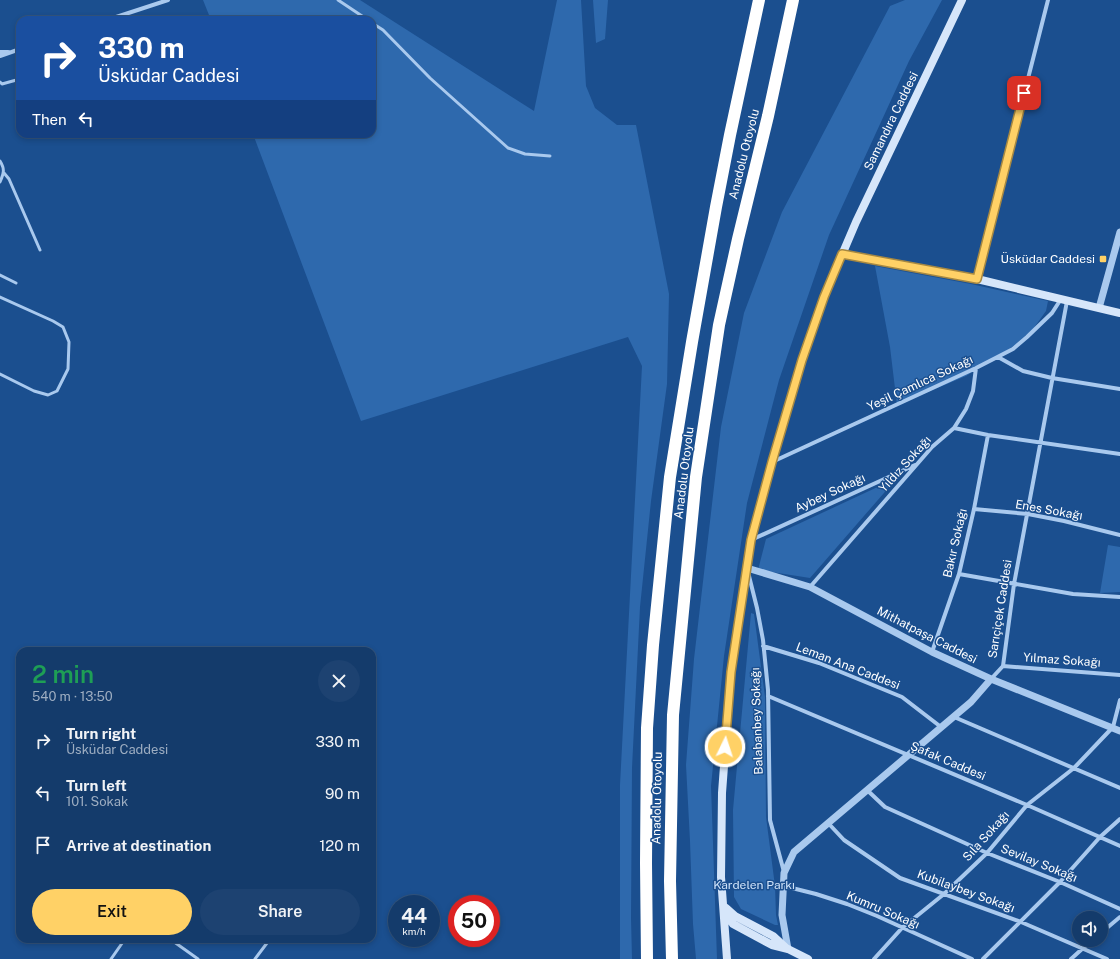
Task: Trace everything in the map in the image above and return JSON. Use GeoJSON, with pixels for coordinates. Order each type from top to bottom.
{"type":"FeatureCollection","features":[{"type":"Feature","properties":{"kind":"highway","name":"Anadolu Otoyolu"},"geometry":{"type":"LineString","coordinates":[[647,959],[647,728],[653,645],[670,477],[692,342],[724,164],[759,0]]}},
{"type":"Feature","properties":{"kind":"highway","name":"Anadolu Otoyolu"},"geometry":{"type":"LineString","coordinates":[[672,959],[670,881],[673,715],[695,485],[717,340],[738,238],[768,116],[793,0]]}},
{"type":"Feature","properties":{"kind":"highway"},"geometry":{"type":"LineString","coordinates":[[671,791],[677,878],[680,959]]}},
{"type":"Feature","properties":{"kind":"main road","name":"Samandıra Caddesi"},"geometry":{"type":"LineString","coordinates":[[724,904],[721,878],[722,793],[731,672],[751,540],[802,360],[824,297],[856,222],[962,0]]}},
{"type":"Feature","properties":{"kind":"main road"},"geometry":{"type":"LineString","coordinates":[[842,254],[977,279],[1120,314]]}},
{"type":"Feature","properties":{"kind":"main road"},"geometry":{"type":"LineString","coordinates":[[724,904],[727,915],[733,924],[772,945],[788,949],[808,959]]}},
{"type":"Feature","properties":{"kind":"main road"},"geometry":{"type":"LineString","coordinates":[[724,904],[727,959]]}},
{"type":"Feature","properties":{"kind":"street"},"geometry":{"type":"LineString","coordinates":[[120,16],[168,0]]}},
{"type":"Feature","properties":{"kind":"street"},"geometry":{"type":"LineString","coordinates":[[977,279],[1048,0]]}},
{"type":"Feature","properties":{"kind":"street"},"geometry":{"type":"LineString","coordinates":[[0,56],[16,50]]}},
{"type":"Feature","properties":{"kind":"street"},"geometry":{"type":"LineString","coordinates":[[0,52],[12,52]]}},
{"type":"Feature","properties":{"kind":"street"},"geometry":{"type":"LineString","coordinates":[[1098,308],[1120,232]]}},
{"type":"Feature","properties":{"kind":"street","name":"Yeşil Çamlıca Sokağı"},"geometry":{"type":"LineString","coordinates":[[772,462],[976,368],[1013,349],[1028,337],[1064,300]]}},
{"type":"Feature","properties":{"kind":"street","name":"Sarıçiçek Caddesi"},"geometry":{"type":"LineString","coordinates":[[788,949],[782,915],[784,872],[794,852],[829,824],[971,702],[1003,666],[1014,584],[1041,444],[1064,300]]}},
{"type":"Feature","properties":{"kind":"street"},"geometry":{"type":"LineString","coordinates":[[998,357],[1024,371],[1052,378],[1120,389]]}},
{"type":"Feature","properties":{"kind":"street","name":"Yıldız Sokağı"},"geometry":{"type":"LineString","coordinates":[[810,587],[932,447],[954,428],[966,409],[973,391],[976,368]]}},
{"type":"Feature","properties":{"kind":"street"},"geometry":{"type":"LineString","coordinates":[[954,428],[1041,444],[1120,454]]}},
{"type":"Feature","properties":{"kind":"street","name":"Bakır Sokağı"},"geometry":{"type":"LineString","coordinates":[[932,652],[959,574],[974,509],[988,435]]}},
{"type":"Feature","properties":{"kind":"street","name":"Aybey Sokağı"},"geometry":{"type":"LineString","coordinates":[[751,540],[918,464]]}},
{"type":"Feature","properties":{"kind":"street","name":"Enes Sokağı"},"geometry":{"type":"LineString","coordinates":[[974,509],[1028,514],[1120,535]]}},
{"type":"Feature","properties":{"kind":"street","name":"Mithatpaşa Caddesi"},"geometry":{"type":"LineString","coordinates":[[747,568],[810,587],[932,652],[991,679],[1120,731]]}},
{"type":"Feature","properties":{"kind":"street","name":"Balabanbey Sokağı"},"geometry":{"type":"LineString","coordinates":[[747,568],[757,608],[763,646],[768,696],[770,820],[784,872]]}},
{"type":"Feature","properties":{"kind":"street"},"geometry":{"type":"LineString","coordinates":[[959,574],[1073,594],[1120,597]]}},
{"type":"Feature","properties":{"kind":"street","name":"Leman Ana Caddesi"},"geometry":{"type":"LineString","coordinates":[[763,646],[819,662],[902,697],[941,727]]}},
{"type":"Feature","properties":{"kind":"street","name":"Yılmaz Sokağı"},"geometry":{"type":"LineString","coordinates":[[1003,666],[1120,675]]}},
{"type":"Feature","properties":{"kind":"street","name":"Şafak Caddesi"},"geometry":{"type":"LineString","coordinates":[[768,696],[1027,804],[1120,846]]}},
{"type":"Feature","properties":{"kind":"street"},"geometry":{"type":"LineString","coordinates":[[1113,727],[1120,700]]}},
{"type":"Feature","properties":{"kind":"street"},"geometry":{"type":"LineString","coordinates":[[953,716],[1120,788]]}},
{"type":"Feature","properties":{"kind":"street","name":"Sıla Sokağı"},"geometry":{"type":"LineString","coordinates":[[874,959],[902,928],[944,894],[987,853],[1027,804],[1074,768],[1113,727]]}},
{"type":"Feature","properties":{"kind":"street","name":"Sevilay Sokağı"},"geometry":{"type":"LineString","coordinates":[[867,790],[885,807],[987,853],[1060,882],[1120,909]]}},
{"type":"Feature","properties":{"kind":"street"},"geometry":{"type":"LineString","coordinates":[[983,959],[1060,882],[1100,837],[1120,819]]}},
{"type":"Feature","properties":{"kind":"street","name":"Kubilaybey Sokağı"},"geometry":{"type":"LineString","coordinates":[[829,824],[844,840],[900,878],[1021,922],[1107,959]]}},
{"type":"Feature","properties":{"kind":"street","name":"Kumru Sokağı"},"geometry":{"type":"LineString","coordinates":[[784,886],[847,904],[972,959]]}},
{"type":"Feature","properties":{"kind":"street"},"geometry":{"type":"LineString","coordinates":[[1108,927],[1120,917]]}},
{"type":"Feature","properties":{"kind":"street"},"geometry":{"type":"LineString","coordinates":[[1071,959],[1082,949]]}},
{"type":"Feature","properties":{"kind":"lane"},"geometry":{"type":"LineString","coordinates":[[338,0],[362,16]]}},
{"type":"Feature","properties":{"kind":"lane"},"geometry":{"type":"LineString","coordinates":[[376,26],[383,30],[430,78],[508,148],[525,154],[550,156]]}},
{"type":"Feature","properties":{"kind":"lane"},"geometry":{"type":"LineString","coordinates":[[0,82],[2,84],[7,84],[16,81]]}},
{"type":"Feature","properties":{"kind":"lane"},"geometry":{"type":"LineString","coordinates":[[0,161],[4,167],[4,173],[0,182]]}},
{"type":"Feature","properties":{"kind":"lane"},"geometry":{"type":"LineString","coordinates":[[4,173],[9,179],[40,250]]}},
{"type":"Feature","properties":{"kind":"lane"},"geometry":{"type":"LineString","coordinates":[[0,275],[16,283]]}},
{"type":"Feature","properties":{"kind":"lane"},"geometry":{"type":"LineString","coordinates":[[0,297],[63,328],[69,342],[68,369],[57,391],[48,395],[34,391],[0,374]]}},
{"type":"Feature","properties":{"kind":"lane"},"geometry":{"type":"LineString","coordinates":[[111,959],[122,943]]}},
{"type":"Feature","properties":{"kind":"lane"},"geometry":{"type":"LineString","coordinates":[[176,943],[198,959]]}},
{"type":"Feature","properties":{"kind":"lane"},"geometry":{"type":"LineString","coordinates":[[255,959],[267,943]]}},
{"type":"Feature","properties":{"kind":"green space"},"geometry":{"type":"Polygon","coordinates":[[[203,0],[360,0],[534,111],[557,0],[581,0],[586,86],[595,108],[617,125],[636,125],[669,294],[667,384],[651,501],[640,607],[632,768],[632,959],[620,959],[620,785],[642,366],[628,337],[361,421],[255,138],[376,138],[376,16],[209,16],[203,0]]]}},
{"type":"Feature","properties":{"kind":"green space"},"geometry":{"type":"Polygon","coordinates":[[[593,0],[608,0],[605,39],[596,43],[593,0]]]}},
{"type":"Feature","properties":{"kind":"green space"},"geometry":{"type":"Polygon","coordinates":[[[905,0],[942,0],[909,61],[829,235],[779,380],[747,503],[724,656],[711,786],[717,959],[696,959],[686,765],[694,659],[721,427],[744,313],[782,212],[890,6],[905,0]]]}},
{"type":"Feature","properties":{"kind":"green space"},"geometry":{"type":"Polygon","coordinates":[[[875,266],[971,284],[1048,301],[1046,311],[1033,329],[1011,348],[966,376],[897,405],[890,347],[875,266]]]}},
{"type":"Feature","properties":{"kind":"green space"},"geometry":{"type":"Polygon","coordinates":[[[897,478],[810,578],[758,570],[766,539],[897,478]]]}},
{"type":"Feature","properties":{"kind":"green space"},"geometry":{"type":"Polygon","coordinates":[[[1108,545],[1120,547],[1120,592],[1100,593],[1108,545]]]}},
{"type":"Feature","properties":{"kind":"green space","name":"Kardelen Parkı"},"geometry":{"type":"Polygon","coordinates":[[[751,613],[754,614],[765,697],[766,817],[775,886],[776,915],[778,925],[741,909],[734,897],[733,810],[751,613]]]}},
{"type":"Feature","properties":{"kind":"place","name":"Üsküdar Caddesi"},"geometry":{"type":"Point","coordinates":[1103,259]}},
{"type":"Feature","properties":{"kind":"route"},"geometry":{"type":"LineString","coordinates":[[725,747],[731,672],[751,540],[802,360],[824,297],[842,254],[977,279],[1024,93]]}}]}
